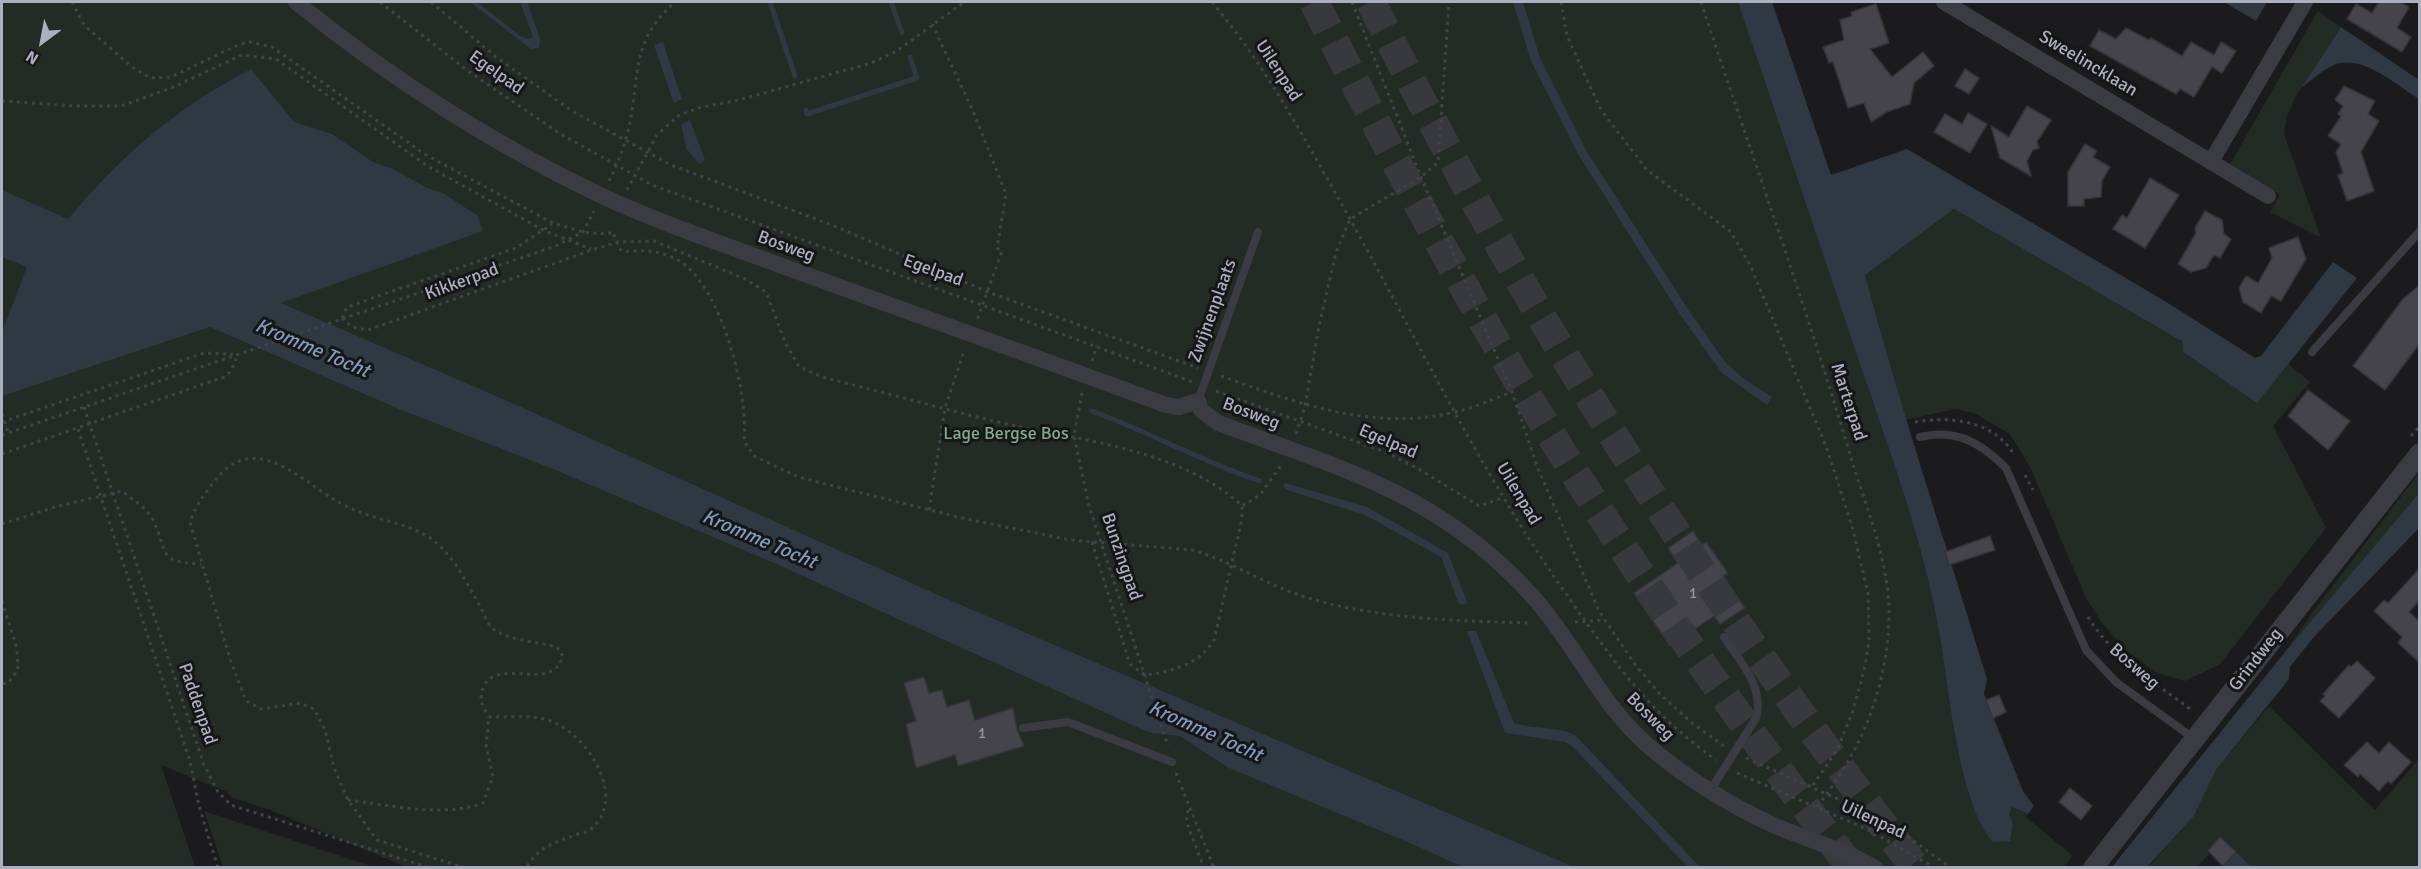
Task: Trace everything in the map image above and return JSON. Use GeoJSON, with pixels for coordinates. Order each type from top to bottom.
{"type":"FeatureCollection","features":[{"type":"Feature","properties":{"kind":"street","name":"Bosweg"},"geometry":{"type":"LineString","coordinates":[[296,2],[344,41],[438,104],[513,150],[602,196],[728,246],[1166,405],[1179,407],[1201,393]]}},
{"type":"Feature","properties":{"kind":"street","name":"Sweelincklaan"},"geometry":{"type":"LineString","coordinates":[[1944,2],[2212,160],[2268,196]]}},
{"type":"Feature","properties":{"kind":"street"},"geometry":{"type":"LineString","coordinates":[[2212,160],[2304,2]]}},
{"type":"Feature","properties":{"kind":"street","name":"Bosweg"},"geometry":{"type":"LineString","coordinates":[[1201,393],[1201,410],[1207,418],[1367,478],[1433,512],[1478,542],[1511,573],[1552,623],[1619,718],[1651,748],[1710,791],[1772,824],[1875,867]]}},
{"type":"Feature","properties":{"kind":"street","name":"Grindweg"},"geometry":{"type":"LineString","coordinates":[[2093,867],[2420,453]]}},
{"type":"Feature","properties":{"kind":"lane"},"geometry":{"type":"LineString","coordinates":[[2312,352],[2420,231]]}},
{"type":"Feature","properties":{"kind":"lane","name":"Zwijnenplaats"},"geometry":{"type":"LineString","coordinates":[[1201,393],[1258,232]]}},
{"type":"Feature","properties":{"kind":"lane","name":"Bosweg"},"geometry":{"type":"LineString","coordinates":[[1920,436],[1952,434],[1973,441],[1989,451],[2006,468],[2086,650],[2116,682],[2193,738]]}},
{"type":"Feature","properties":{"kind":"lane"},"geometry":{"type":"LineString","coordinates":[[1710,791],[1756,718],[1759,700],[1749,675],[1724,637]]}},
{"type":"Feature","properties":{"kind":"lane"},"geometry":{"type":"LineString","coordinates":[[1023,728],[1068,722],[1172,762]]}},
{"type":"Feature","properties":{"kind":"path"},"geometry":{"type":"LineString","coordinates":[[72,2],[84,25],[132,67],[150,78],[171,77],[250,42],[272,47],[426,155],[553,223],[583,232],[606,234],[613,232],[625,252],[654,251],[676,258],[691,271],[710,297],[724,322],[742,392],[746,425],[744,441],[754,456],[798,477],[1040,535],[1192,550],[1215,556],[1278,587],[1338,606],[1478,621],[1552,623],[1605,620]]}},
{"type":"Feature","properties":{"kind":"path","name":"Egelpad"},"geometry":{"type":"LineString","coordinates":[[380,2],[468,71],[559,133],[616,166],[661,188],[983,304],[1201,393],[1300,423],[1385,453],[1418,468],[1479,506],[1503,498]]}},
{"type":"Feature","properties":{"kind":"path","name":"Egelpad"},"geometry":{"type":"LineString","coordinates":[[431,2],[496,57],[572,111],[625,142],[671,165],[846,231],[988,292]]}},
{"type":"Feature","properties":{"kind":"path"},"geometry":{"type":"LineString","coordinates":[[616,166],[625,142],[640,52],[654,26],[675,2]]}},
{"type":"Feature","properties":{"kind":"path"},"geometry":{"type":"LineString","coordinates":[[645,152],[657,135],[678,116],[698,108],[739,100],[872,63],[897,51],[964,2]]}},
{"type":"Feature","properties":{"kind":"path","name":"Uilenpad"},"geometry":{"type":"LineString","coordinates":[[1212,2],[1266,76],[1350,219],[1503,498],[1586,622],[1646,702],[1696,746],[1725,766],[1869,830],[1935,867]]}},
{"type":"Feature","properties":{"kind":"path"},"geometry":{"type":"LineString","coordinates":[[1352,2],[1421,177],[1512,392],[1537,466],[1605,620],[1636,666],[1660,694],[1692,723],[1734,752],[1810,789],[1883,819],[1951,867]]}},
{"type":"Feature","properties":{"kind":"path"},"geometry":{"type":"LineString","coordinates":[[1290,450],[1300,423],[1336,252],[1350,219],[1421,177],[1438,162],[1449,2]]}},
{"type":"Feature","properties":{"kind":"path"},"geometry":{"type":"LineString","coordinates":[[1560,2],[1568,36],[1601,110],[1647,170],[1731,232],[1750,265],[1826,446],[1852,526],[1868,592],[1869,641],[1853,711],[1837,750],[1810,789]]}},
{"type":"Feature","properties":{"kind":"path","name":"Marterpad"},"geometry":{"type":"LineString","coordinates":[[1701,2],[1841,422],[1876,536],[1887,592],[1889,619],[1887,650],[1874,706],[1861,739],[1827,795],[1816,808]]}},
{"type":"Feature","properties":{"kind":"path"},"geometry":{"type":"LineString","coordinates":[[929,510],[945,408],[957,369],[1002,251],[997,248],[1006,194],[973,111],[932,24]]}},
{"type":"Feature","properties":{"kind":"path"},"geometry":{"type":"LineString","coordinates":[[2,101],[74,106],[121,106],[169,89],[242,55],[276,58],[429,167],[545,231],[592,250],[618,242],[654,241],[745,279],[765,292],[785,342],[799,367],[822,377],[982,419],[1074,436],[1154,458],[1231,496],[1242,506],[1232,565],[1214,640],[1208,650],[1180,668],[1145,675],[1131,665],[1092,541]]}},
{"type":"Feature","properties":{"kind":"path","name":"Kikkerpad"},"geometry":{"type":"LineString","coordinates":[[342,318],[347,307],[516,248],[545,231],[553,223]]}},
{"type":"Feature","properties":{"kind":"path","name":"Kikkerpad"},"geometry":{"type":"LineString","coordinates":[[2,435],[569,241],[583,232]]}},
{"type":"Feature","properties":{"kind":"path","name":"Kikkerpad"},"geometry":{"type":"LineString","coordinates":[[342,318],[352,327],[368,330],[592,250]]}},
{"type":"Feature","properties":{"kind":"path","name":"Kikkerpad"},"geometry":{"type":"LineString","coordinates":[[3,422],[204,353],[238,354]]}},
{"type":"Feature","properties":{"kind":"path"},"geometry":{"type":"LineString","coordinates":[[2,454],[224,377],[231,371],[238,354]]}},
{"type":"Feature","properties":{"kind":"path","name":"Bunzingpad"},"geometry":{"type":"LineString","coordinates":[[1086,375],[1074,436],[1089,506],[1167,745]]}},
{"type":"Feature","properties":{"kind":"path"},"geometry":{"type":"LineString","coordinates":[[1455,412],[1512,392]]}},
{"type":"Feature","properties":{"kind":"path","name":"Paddenpad"},"geometry":{"type":"LineString","coordinates":[[84,407],[111,494],[204,765],[218,792],[231,805],[430,867]]}},
{"type":"Feature","properties":{"kind":"path"},"geometry":{"type":"LineString","coordinates":[[2,414],[8,432]]}},
{"type":"Feature","properties":{"kind":"path"},"geometry":{"type":"LineString","coordinates":[[78,429],[190,761],[199,806],[218,867]]}},
{"type":"Feature","properties":{"kind":"path","name":"Bosweg"},"geometry":{"type":"LineString","coordinates":[[1242,506],[1260,495],[1290,450]]}},
{"type":"Feature","properties":{"kind":"path"},"geometry":{"type":"LineString","coordinates":[[348,800],[415,808],[469,808],[483,803],[492,777],[486,746],[489,717],[482,706],[480,694],[487,681],[497,676],[546,673],[559,666],[563,656],[557,647],[502,635],[491,627],[454,562],[440,545],[418,530],[344,506],[280,463],[241,460],[224,469],[194,508],[190,522],[230,659],[246,701],[262,709],[300,703],[314,709],[325,730],[334,768],[348,800],[377,840],[465,867]]}},
{"type":"Feature","properties":{"kind":"path"},"geometry":{"type":"LineString","coordinates":[[2,524],[55,507],[122,491],[145,508],[153,521],[161,548],[168,558],[181,563],[201,564]]}},
{"type":"Feature","properties":{"kind":"path"},"geometry":{"type":"LineString","coordinates":[[2,601],[17,649],[18,670],[8,683],[2,684]]}},
{"type":"Feature","properties":{"kind":"path"},"geometry":{"type":"LineString","coordinates":[[489,717],[529,717],[553,721],[574,734],[591,751],[601,773],[606,801],[591,830],[549,843],[532,857],[526,867]]}},
{"type":"Feature","properties":{"kind":"path"},"geometry":{"type":"LineString","coordinates":[[1172,762],[1188,808],[1214,867]]}},
{"type":"Feature","properties":{"kind":"path"},"geometry":{"type":"LineString","coordinates":[[1188,808],[1186,821],[1204,867]]}},
{"type":"Feature","properties":{"kind":"green space","name":"Lage Bergse Bos"},"geometry":{"type":"Polygon","coordinates":[[[2,2],[1753,2],[2009,815],[2012,807],[2028,814],[2026,817],[2073,856],[2063,868],[409,868],[270,810],[231,797],[227,792],[161,765],[195,867],[2,868],[2,2]]]}},
{"type":"Feature","properties":{"kind":"green space"},"geometry":{"type":"Polygon","coordinates":[[[2318,11],[2341,27],[2297,94],[2287,116],[2284,134],[2321,238],[2270,212],[2280,195],[2230,164],[2318,11]]]}},
{"type":"Feature","properties":{"kind":"green space"},"geometry":{"type":"Polygon","coordinates":[[[1954,209],[2183,342],[2183,352],[2257,402],[2288,364],[2310,382],[2273,426],[2326,528],[2220,664],[2185,681],[2155,672],[2127,651],[2102,623],[2086,598],[2031,469],[2010,434],[1974,413],[1955,409],[1905,420],[1865,275],[1954,209]]]}},
{"type":"Feature","properties":{"kind":"green space"},"geometry":{"type":"Polygon","coordinates":[[[2419,473],[2419,493],[2285,652],[2312,613],[2419,473]]]}},
{"type":"Feature","properties":{"kind":"green space"},"geometry":{"type":"Polygon","coordinates":[[[2269,706],[2375,810],[2419,759],[2419,867],[2252,867],[2220,837],[2197,867],[2147,868],[2194,816],[2216,770],[2269,706]]]}},
{"type":"Feature","properties":{"kind":"green space"},"geometry":{"type":"Polygon","coordinates":[[[204,811],[374,867],[223,867],[204,811]]]}},
{"type":"Feature","properties":{"kind":"water"},"geometry":{"type":"Polygon","coordinates":[[[470,2],[477,2],[520,36],[528,39],[533,37],[520,2],[527,2],[540,39],[539,48],[531,49],[470,2]]]}},
{"type":"Feature","properties":{"kind":"water"},"geometry":{"type":"Polygon","coordinates":[[[1513,2],[1523,2],[1540,58],[1586,150],[1689,311],[1726,363],[1744,379],[1772,397],[1767,405],[1722,373],[1681,316],[1578,154],[1531,61],[1513,2]]]}},
{"type":"Feature","properties":{"kind":"water"},"geometry":{"type":"Polygon","coordinates":[[[1738,2],[1772,2],[1831,175],[1907,149],[2163,300],[2255,358],[2261,356],[2333,262],[2357,278],[2257,403],[2183,352],[2183,342],[1954,209],[1865,275],[1909,427],[1987,679],[1984,694],[2023,791],[2034,806],[2028,814],[2012,807],[2009,815],[2013,822],[2010,841],[1993,842],[1972,803],[1952,718],[1934,605],[1916,533],[1738,2]]]}},
{"type":"Feature","properties":{"kind":"water"},"geometry":{"type":"Polygon","coordinates":[[[2224,2],[2267,2],[2256,21],[2224,2]]]}},
{"type":"Feature","properties":{"kind":"water"},"geometry":{"type":"Polygon","coordinates":[[[2341,27],[2419,80],[2419,99],[2377,72],[2354,63],[2332,66],[2301,88],[2341,27]]]}},
{"type":"Feature","properties":{"kind":"water"},"geometry":{"type":"Polygon","coordinates":[[[663,42],[682,99],[674,103],[654,45],[663,42]]]}},
{"type":"Feature","properties":{"kind":"water","name":"Kromme Tocht"},"geometry":{"type":"Polygon","coordinates":[[[251,69],[294,122],[332,134],[373,162],[393,169],[429,189],[443,193],[477,215],[483,231],[281,303],[512,403],[940,596],[1574,867],[1463,867],[1229,768],[1180,736],[1151,733],[1139,728],[781,566],[553,469],[399,409],[210,327],[2,396],[2,332],[27,267],[2,257],[2,190],[68,219],[110,173],[152,134],[198,100],[251,69]]]}},
{"type":"Feature","properties":{"kind":"water"},"geometry":{"type":"Polygon","coordinates":[[[690,120],[705,160],[699,164],[686,148],[681,124],[690,120]]]}},
{"type":"Feature","properties":{"kind":"water"},"geometry":{"type":"Polygon","coordinates":[[[1285,483],[1367,507],[1448,553],[1467,602],[1465,605],[1459,604],[1441,557],[1365,515],[1287,490],[1283,486],[1285,483]]]}},
{"type":"Feature","properties":{"kind":"water"},"geometry":{"type":"Polygon","coordinates":[[[2419,493],[2419,528],[2313,638],[2290,667],[2289,679],[2216,770],[2194,816],[2147,867],[2112,867],[2285,652],[2419,493]]]}},
{"type":"Feature","properties":{"kind":"water"},"geometry":{"type":"Polygon","coordinates":[[[1467,631],[1476,631],[1514,723],[1562,730],[1576,736],[1699,866],[1688,867],[1572,746],[1565,742],[1505,733],[1467,631]]]}},
{"type":"Feature","properties":{"kind":"water"},"geometry":{"type":"Polygon","coordinates":[[[2236,852],[2252,867],[2223,866],[2236,852]]]}},
{"type":"Feature","properties":{"kind":"building"},"geometry":{"type":"Polygon","coordinates":[[[2379,2],[2400,2],[2409,7],[2397,28],[2411,37],[2402,52],[2347,19],[2356,4],[2372,13],[2379,2]]]}},
{"type":"Feature","properties":{"kind":"building"},"geometry":{"type":"Polygon","coordinates":[[[1876,4],[1889,43],[1870,49],[1892,77],[1923,52],[1934,66],[1914,83],[1910,104],[1887,112],[1871,122],[1864,103],[1848,108],[1833,62],[1829,63],[1823,47],[1844,40],[1840,20],[1852,16],[1851,12],[1876,4]]]}},
{"type":"Feature","properties":{"kind":"building"},"geometry":{"type":"Polygon","coordinates":[[[2126,28],[2149,40],[2151,38],[2182,56],[2191,42],[2214,55],[2221,42],[2236,51],[2222,73],[2212,67],[2194,97],[2180,89],[2176,94],[2090,46],[2099,30],[2116,39],[2126,28]]]}},
{"type":"Feature","properties":{"kind":"building"},"geometry":{"type":"Polygon","coordinates":[[[1965,69],[1979,78],[1969,94],[1955,86],[1965,69]]]}},
{"type":"Feature","properties":{"kind":"building"},"geometry":{"type":"Polygon","coordinates":[[[2344,86],[2375,101],[2368,114],[2379,121],[2361,152],[2374,191],[2347,201],[2338,175],[2343,173],[2336,152],[2341,144],[2328,136],[2341,116],[2338,114],[2343,106],[2335,100],[2344,86]]]}},
{"type":"Feature","properties":{"kind":"building"},"geometry":{"type":"Polygon","coordinates":[[[2027,106],[2051,120],[2037,142],[2039,148],[2033,150],[2027,161],[2031,176],[2000,158],[1991,126],[2009,137],[2027,106]]]}},
{"type":"Feature","properties":{"kind":"building"},"geometry":{"type":"Polygon","coordinates":[[[1968,113],[1987,124],[1970,153],[1934,132],[1945,114],[1962,124],[1968,113]]]}},
{"type":"Feature","properties":{"kind":"building"},"geometry":{"type":"Polygon","coordinates":[[[2085,144],[2097,151],[2093,157],[2110,167],[2102,181],[2101,197],[2084,199],[2084,206],[2068,206],[2068,172],[2085,144]]]}},
{"type":"Feature","properties":{"kind":"building"},"geometry":{"type":"Polygon","coordinates":[[[2150,178],[2179,195],[2145,248],[2113,229],[2122,215],[2127,218],[2150,178]]]}},
{"type":"Feature","properties":{"kind":"building"},"geometry":{"type":"Polygon","coordinates":[[[2205,211],[2222,220],[2224,234],[2231,239],[2220,258],[2214,255],[2206,268],[2191,272],[2178,264],[2196,233],[2195,228],[2205,211]]]}},
{"type":"Feature","properties":{"kind":"building"},"geometry":{"type":"Polygon","coordinates":[[[2298,237],[2306,259],[2281,301],[2271,296],[2261,313],[2243,302],[2239,288],[2246,276],[2258,283],[2272,258],[2269,248],[2298,237]]]}},
{"type":"Feature","properties":{"kind":"building"},"geometry":{"type":"Polygon","coordinates":[[[2420,285],[2420,343],[2385,390],[2353,366],[2403,299],[2420,285]]]}},
{"type":"Feature","properties":{"kind":"building"},"geometry":{"type":"Polygon","coordinates":[[[2308,390],[2350,421],[2328,450],[2288,416],[2308,390]]]}},
{"type":"Feature","properties":{"kind":"building"},"geometry":{"type":"Polygon","coordinates":[[[1693,531],[1702,545],[1706,542],[1728,573],[1723,576],[1745,608],[1720,624],[1714,616],[1670,646],[1634,593],[1678,563],[1668,548],[1693,531]]]}},
{"type":"Feature","properties":{"kind":"building"},"geometry":{"type":"Polygon","coordinates":[[[1990,536],[1995,550],[1949,565],[1945,552],[1990,536]]]}},
{"type":"Feature","properties":{"kind":"building"},"geometry":{"type":"Polygon","coordinates":[[[2420,568],[2420,600],[2409,612],[2420,622],[2420,663],[2398,643],[2402,637],[2374,611],[2384,600],[2388,603],[2420,568]]]}},
{"type":"Feature","properties":{"kind":"building"},"geometry":{"type":"Polygon","coordinates":[[[2357,661],[2375,678],[2339,718],[2320,701],[2325,696],[2323,694],[2349,665],[2351,667],[2357,661]]]}},
{"type":"Feature","properties":{"kind":"building"},"geometry":{"type":"Polygon","coordinates":[[[924,677],[929,693],[942,690],[947,707],[969,700],[975,720],[1013,708],[1017,729],[1024,746],[958,766],[955,755],[916,768],[906,724],[916,721],[904,683],[924,677]]]}},
{"type":"Feature","properties":{"kind":"building"},"geometry":{"type":"Polygon","coordinates":[[[1999,695],[2006,712],[1993,718],[1986,700],[1999,695]]]}},
{"type":"Feature","properties":{"kind":"building"},"geometry":{"type":"Polygon","coordinates":[[[2367,742],[2379,753],[2389,742],[2411,762],[2391,784],[2388,781],[2379,791],[2360,774],[2358,777],[2344,765],[2367,742]]]}},
{"type":"Feature","properties":{"kind":"building"},"geometry":{"type":"Polygon","coordinates":[[[2070,788],[2092,806],[2081,820],[2059,802],[2070,788]]]}},
{"type":"Feature","properties":{"kind":"building"},"geometry":{"type":"Polygon","coordinates":[[[2220,837],[2236,852],[2223,866],[2208,851],[2220,837]]]}},
{"type":"Feature","properties":{"kind":"waterway"},"geometry":{"type":"LineString","coordinates":[[770,2],[795,76]]}},
{"type":"Feature","properties":{"kind":"waterway"},"geometry":{"type":"LineString","coordinates":[[891,2],[902,33]]}},
{"type":"Feature","properties":{"kind":"waterway"},"geometry":{"type":"LineString","coordinates":[[806,110],[807,114],[917,78],[910,57]]}},
{"type":"Feature","properties":{"kind":"waterway"},"geometry":{"type":"LineString","coordinates":[[1092,411],[1260,481]]}},
{"type":"Feature","properties":{"kind":"tunnel"},"geometry":{"type":"LineString","coordinates":[[1314,2],[1438,240],[1501,352],[1594,504],[1745,725],[1852,868]]}},
{"type":"Feature","properties":{"kind":"tunnel"},"geometry":{"type":"LineString","coordinates":[[1371,2],[1491,229],[1621,448],[1763,660],[1838,765],[1916,868]]}}]}
